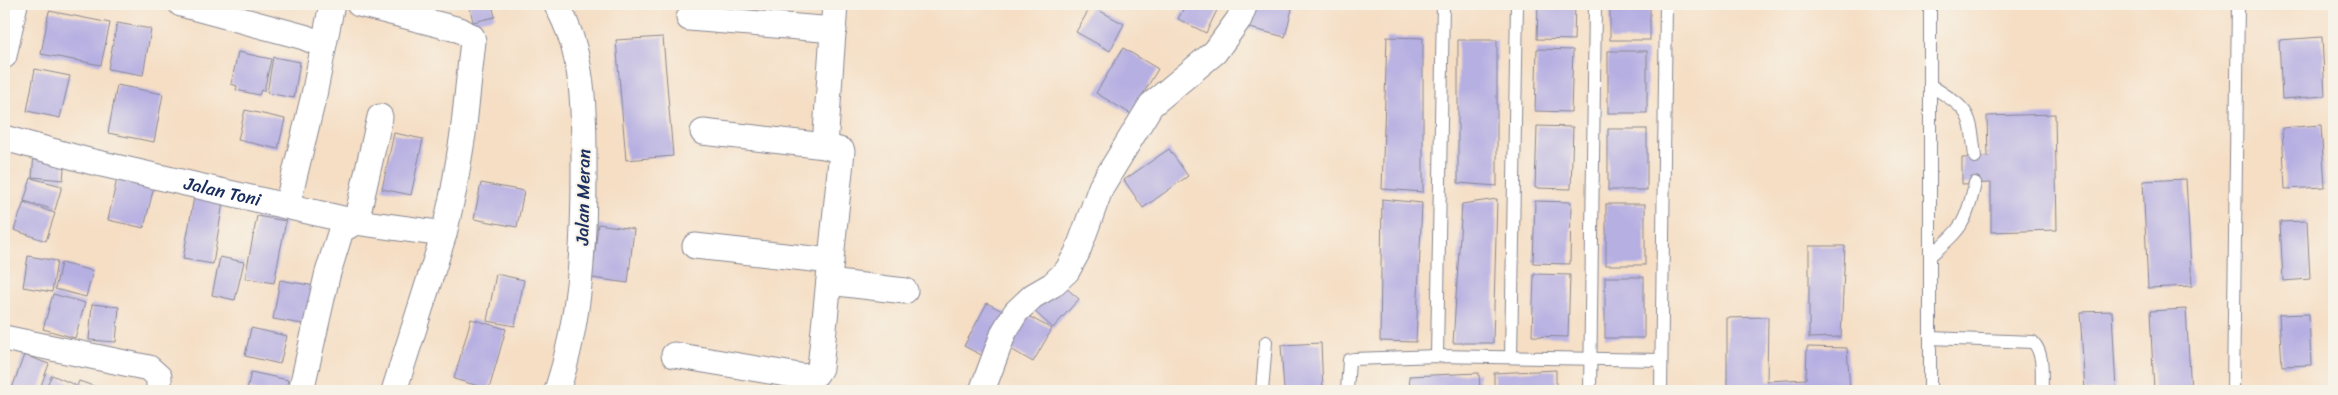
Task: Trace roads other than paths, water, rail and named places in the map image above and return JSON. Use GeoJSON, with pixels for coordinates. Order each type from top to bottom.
{"type":"FeatureCollection","features":[{"type":"Feature","properties":{"kind":"street"},"geometry":{"type":"LineString","coordinates":[[4,56],[15,4]]}},
{"type":"Feature","properties":{"kind":"street"},"geometry":{"type":"LineString","coordinates":[[181,4],[304,37],[323,45]]}},
{"type":"Feature","properties":{"kind":"street"},"geometry":{"type":"LineString","coordinates":[[287,206],[314,96],[332,4]]}},
{"type":"Feature","properties":{"kind":"street"},"geometry":{"type":"LineString","coordinates":[[358,4],[460,30],[472,37],[474,41],[463,134],[444,234],[394,391]]}},
{"type":"Feature","properties":{"kind":"street","name":"Jalan Meran"},"geometry":{"type":"LineString","coordinates":[[556,4],[573,46],[580,81],[584,117],[584,213],[579,282],[568,357],[557,391]]}},
{"type":"Feature","properties":{"kind":"street"},"geometry":{"type":"LineString","coordinates":[[825,146],[835,4]]}},
{"type":"Feature","properties":{"kind":"street"},"geometry":{"type":"LineString","coordinates":[[982,391],[1004,332],[1016,312],[1032,296],[1052,285],[1067,271],[1077,253],[1102,187],[1151,105],[1215,52],[1240,19],[1245,4]]}},
{"type":"Feature","properties":{"kind":"street"},"geometry":{"type":"LineString","coordinates":[[689,18],[834,30]]}},
{"type":"Feature","properties":{"kind":"street"},"geometry":{"type":"LineString","coordinates":[[301,391],[327,276],[341,230],[356,222],[380,118]]}},
{"type":"Feature","properties":{"kind":"street"},"geometry":{"type":"LineString","coordinates":[[674,355],[811,377],[820,368],[843,158],[842,151],[825,146],[703,132]]}},
{"type":"Feature","properties":{"kind":"street","name":"Jalan Toni"},"geometry":{"type":"LineString","coordinates":[[4,138],[89,162],[356,222],[444,234]]}},
{"type":"Feature","properties":{"kind":"street"},"geometry":{"type":"LineString","coordinates":[[695,246],[830,271],[905,291]]}},
{"type":"Feature","properties":{"kind":"street"},"geometry":{"type":"LineString","coordinates":[[4,338],[149,368],[159,377],[159,391]]}},
{"type":"Feature","properties":{"kind":"lane"},"geometry":{"type":"LineString","coordinates":[[1437,356],[1444,4]]}},
{"type":"Feature","properties":{"kind":"lane"},"geometry":{"type":"LineString","coordinates":[[1511,357],[1517,4]]}},
{"type":"Feature","properties":{"kind":"lane"},"geometry":{"type":"LineString","coordinates":[[1590,391],[1595,4]]}},
{"type":"Feature","properties":{"kind":"lane"},"geometry":{"type":"LineString","coordinates":[[1661,391],[1666,4]]}},
{"type":"Feature","properties":{"kind":"lane"},"geometry":{"type":"LineString","coordinates":[[1930,4],[1930,391]]}},
{"type":"Feature","properties":{"kind":"lane"},"geometry":{"type":"LineString","coordinates":[[2233,391],[2238,4]]}},
{"type":"Feature","properties":{"kind":"lane"},"geometry":{"type":"LineString","coordinates":[[1930,85],[1964,109],[1971,122],[1975,157]]}},
{"type":"Feature","properties":{"kind":"lane"},"geometry":{"type":"LineString","coordinates":[[1930,255],[1960,228],[1969,214],[1975,184]]}},
{"type":"Feature","properties":{"kind":"lane"},"geometry":{"type":"LineString","coordinates":[[1930,338],[2033,342],[2039,348],[2041,357],[2042,391]]}},
{"type":"Feature","properties":{"kind":"lane"},"geometry":{"type":"LineString","coordinates":[[1262,391],[1266,342]]}},
{"type":"Feature","properties":{"kind":"lane"},"geometry":{"type":"LineString","coordinates":[[1347,391],[1349,360],[1437,356],[1661,360]]}}]}
